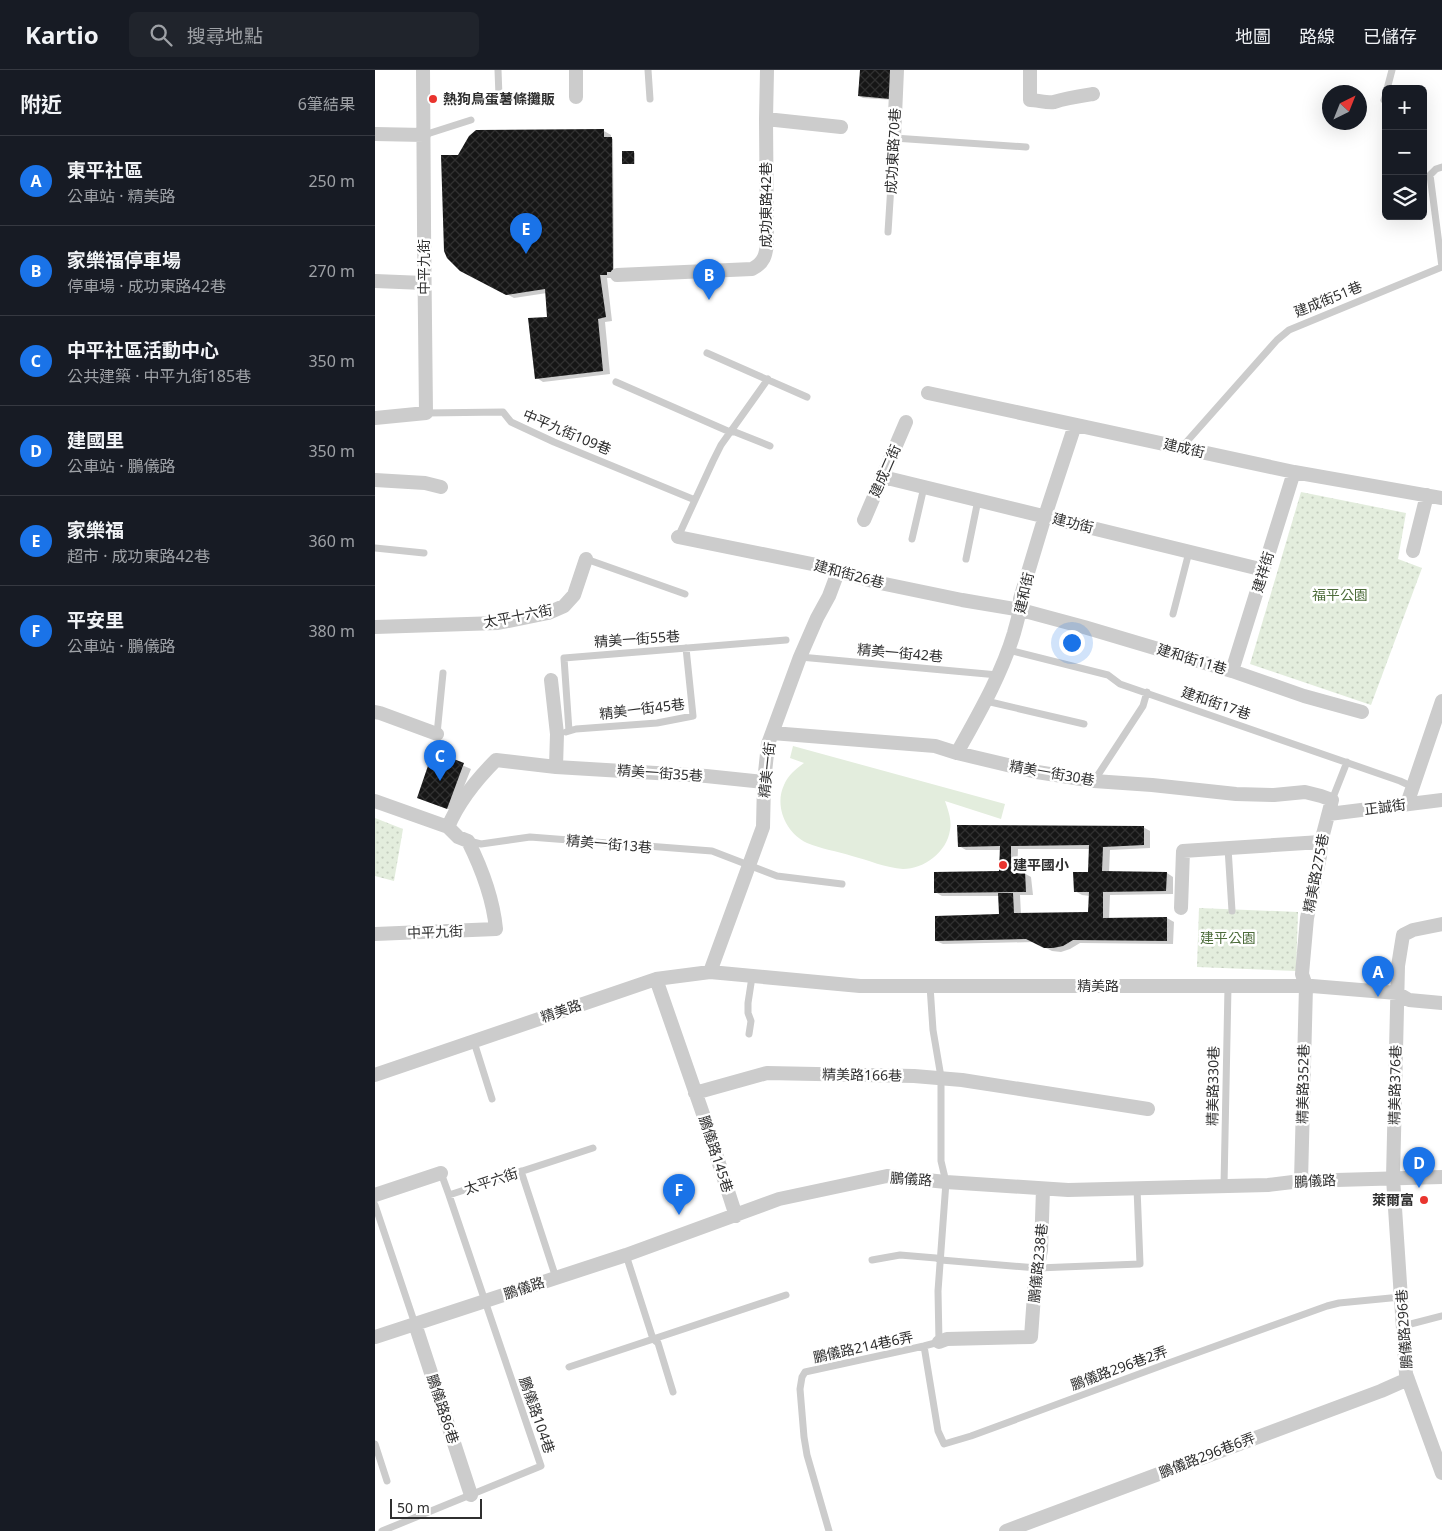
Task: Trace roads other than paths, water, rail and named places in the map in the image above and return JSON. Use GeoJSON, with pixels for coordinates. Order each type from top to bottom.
{"type":"FeatureCollection","features":[{"type":"Feature","properties":{"kind":"street","name":"中平九街"},"geometry":{"type":"LineString","coordinates":[[423,70],[423,283],[426,413]]}},
{"type":"Feature","properties":{"kind":"street"},"geometry":{"type":"LineString","coordinates":[[576,70],[576,97]]}},
{"type":"Feature","properties":{"kind":"street","name":"成功東路42巷"},"geometry":{"type":"LineString","coordinates":[[617,275],[752,269],[763,261],[767,243],[767,70]]}},
{"type":"Feature","properties":{"kind":"street","name":"成功東路70巷"},"geometry":{"type":"LineString","coordinates":[[893,138],[897,70]]}},
{"type":"Feature","properties":{"kind":"street"},"geometry":{"type":"LineString","coordinates":[[1030,70],[1030,100],[1053,102],[1059,99],[1093,94]]}},
{"type":"Feature","properties":{"kind":"street"},"geometry":{"type":"LineString","coordinates":[[766,119],[841,127]]}},
{"type":"Feature","properties":{"kind":"street"},"geometry":{"type":"LineString","coordinates":[[375,134],[424,135]]}},
{"type":"Feature","properties":{"kind":"street"},"geometry":{"type":"LineString","coordinates":[[375,281],[423,283]]}},
{"type":"Feature","properties":{"kind":"street","name":"建成街"},"geometry":{"type":"LineString","coordinates":[[928,393],[1294,472],[1442,498]]}},
{"type":"Feature","properties":{"kind":"street"},"geometry":{"type":"LineString","coordinates":[[375,418],[426,413]]}},
{"type":"Feature","properties":{"kind":"street","name":"建成二街"},"geometry":{"type":"LineString","coordinates":[[863,520],[906,422]]}},
{"type":"Feature","properties":{"kind":"street","name":"建和街"},"geometry":{"type":"LineString","coordinates":[[957,753],[985,701],[1009,650],[1021,610],[1020,599],[1075,425]]}},
{"type":"Feature","properties":{"kind":"street","name":"建祥街"},"geometry":{"type":"LineString","coordinates":[[1232,671],[1294,472]]}},
{"type":"Feature","properties":{"kind":"street","name":"建功街"},"geometry":{"type":"LineString","coordinates":[[883,477],[1264,570]]}},
{"type":"Feature","properties":{"kind":"street"},"geometry":{"type":"LineString","coordinates":[[375,480],[425,483],[441,487]]}},
{"type":"Feature","properties":{"kind":"street"},"geometry":{"type":"LineString","coordinates":[[1413,551],[1427,495]]}},
{"type":"Feature","properties":{"kind":"street","name":"建和街26巷"},"geometry":{"type":"LineString","coordinates":[[678,537],[812,564],[880,583],[1021,610]]}},
{"type":"Feature","properties":{"kind":"street","name":"太平十六街"},"geometry":{"type":"LineString","coordinates":[[375,627],[498,622],[548,613],[565,606],[574,595],[586,559]]}},
{"type":"Feature","properties":{"kind":"street","name":"精美一街"},"geometry":{"type":"LineString","coordinates":[[710,972],[748,864],[763,828],[764,782],[768,744],[801,657],[838,572]]}},
{"type":"Feature","properties":{"kind":"street","name":"建和街11巷"},"geometry":{"type":"LineString","coordinates":[[1021,610],[1232,671],[1304,696],[1362,712]]}},
{"type":"Feature","properties":{"kind":"street"},"geometry":{"type":"LineString","coordinates":[[551,680],[563,733],[556,767]]}},
{"type":"Feature","properties":{"kind":"street"},"geometry":{"type":"LineString","coordinates":[[1407,804],[1442,701]]}},
{"type":"Feature","properties":{"kind":"street"},"geometry":{"type":"LineString","coordinates":[[375,712],[380,712],[437,734]]}},
{"type":"Feature","properties":{"kind":"street","name":"精美一街30巷"},"geometry":{"type":"LineString","coordinates":[[772,733],[935,746],[1037,772],[1094,781],[1236,794],[1274,795],[1305,792],[1321,796],[1330,807]]}},
{"type":"Feature","properties":{"kind":"street","name":"精美一街35巷"},"geometry":{"type":"LineString","coordinates":[[447,827],[455,812],[486,770],[496,760],[556,767],[706,776],[764,782]]}},
{"type":"Feature","properties":{"kind":"street","name":"正誠街"},"geometry":{"type":"LineString","coordinates":[[1330,807],[1407,804],[1442,800]]}},
{"type":"Feature","properties":{"kind":"street"},"geometry":{"type":"LineString","coordinates":[[375,801],[447,827],[458,837],[468,841]]}},
{"type":"Feature","properties":{"kind":"street","name":"精美路275巷"},"geometry":{"type":"LineString","coordinates":[[1306,986],[1302,974],[1307,918],[1320,856],[1321,842],[1330,807]]}},
{"type":"Feature","properties":{"kind":"street","name":"中平九街"},"geometry":{"type":"LineString","coordinates":[[375,934],[496,929],[494,914],[481,868],[468,841]]}},
{"type":"Feature","properties":{"kind":"street"},"geometry":{"type":"LineString","coordinates":[[1181,908],[1183,851],[1321,842]]}},
{"type":"Feature","properties":{"kind":"street","name":"精美路376巷"},"geometry":{"type":"LineString","coordinates":[[1393,1178],[1398,966],[1403,935],[1413,930],[1442,924]]}},
{"type":"Feature","properties":{"kind":"street","name":"精美路"},"geometry":{"type":"LineString","coordinates":[[375,1075],[656,979],[710,972],[860,986],[1306,986],[1397,993],[1409,1000],[1442,1003]]}},
{"type":"Feature","properties":{"kind":"street"},"geometry":{"type":"LineString","coordinates":[[656,979],[695,1093]]}},
{"type":"Feature","properties":{"kind":"street","name":"精美路352巷"},"geometry":{"type":"LineString","coordinates":[[1301,1181],[1306,986]]}},
{"type":"Feature","properties":{"kind":"street","name":"精美路166巷"},"geometry":{"type":"LineString","coordinates":[[695,1093],[767,1074],[941,1077],[1148,1109]]}},
{"type":"Feature","properties":{"kind":"street","name":"鵬儀路145巷"},"geometry":{"type":"LineString","coordinates":[[695,1093],[736,1216]]}},
{"type":"Feature","properties":{"kind":"street","name":"太平六街"},"geometry":{"type":"LineString","coordinates":[[375,1195],[441,1173]]}},
{"type":"Feature","properties":{"kind":"street","name":"鵬儀路"},"geometry":{"type":"LineString","coordinates":[[375,1337],[626,1255],[779,1199],[887,1176],[1043,1189],[1268,1185],[1301,1181],[1442,1177]]}},
{"type":"Feature","properties":{"kind":"street","name":"鵬儀路296巷"},"geometry":{"type":"LineString","coordinates":[[1393,1178],[1407,1374],[1442,1473]]}},
{"type":"Feature","properties":{"kind":"street","name":"鵬儀路238巷"},"geometry":{"type":"LineString","coordinates":[[939,1342],[947,1339],[1031,1337],[1037,1268],[1041,1250],[1043,1189]]}},
{"type":"Feature","properties":{"kind":"street","name":"鵬儀路86巷"},"geometry":{"type":"LineString","coordinates":[[415,1324],[471,1495]]}},
{"type":"Feature","properties":{"kind":"street","name":"鵬儀路296巷6弄"},"geometry":{"type":"LineString","coordinates":[[1006,1531],[1408,1379]]}},
{"type":"Feature","properties":{"kind":"lane"},"geometry":{"type":"LineString","coordinates":[[498,70],[499,96]]}},
{"type":"Feature","properties":{"kind":"lane"},"geometry":{"type":"LineString","coordinates":[[648,70],[650,98]]}},
{"type":"Feature","properties":{"kind":"lane"},"geometry":{"type":"LineString","coordinates":[[1388,85],[1392,70]]}},
{"type":"Feature","properties":{"kind":"lane"},"geometry":{"type":"LineString","coordinates":[[424,135],[471,120]]}},
{"type":"Feature","properties":{"kind":"lane"},"geometry":{"type":"LineString","coordinates":[[893,138],[1027,147]]}},
{"type":"Feature","properties":{"kind":"lane","name":"成功東路70巷"},"geometry":{"type":"LineString","coordinates":[[888,232],[893,138]]}},
{"type":"Feature","properties":{"kind":"lane","name":"建成街51巷"},"geometry":{"type":"LineString","coordinates":[[1182,448],[1271,347],[1289,330],[1442,267],[1430,175],[1436,169],[1442,167]]}},
{"type":"Feature","properties":{"kind":"lane"},"geometry":{"type":"LineString","coordinates":[[707,353],[807,397]]}},
{"type":"Feature","properties":{"kind":"lane"},"geometry":{"type":"LineString","coordinates":[[678,537],[713,461],[730,432],[768,379]]}},
{"type":"Feature","properties":{"kind":"lane"},"geometry":{"type":"LineString","coordinates":[[616,382],[730,432],[735,432],[770,446]]}},
{"type":"Feature","properties":{"kind":"lane","name":"中平九街109巷"},"geometry":{"type":"LineString","coordinates":[[426,413],[503,412],[511,422],[554,442],[695,500]]}},
{"type":"Feature","properties":{"kind":"lane"},"geometry":{"type":"LineString","coordinates":[[912,540],[925,487]]}},
{"type":"Feature","properties":{"kind":"lane"},"geometry":{"type":"LineString","coordinates":[[966,559],[978,500]]}},
{"type":"Feature","properties":{"kind":"lane"},"geometry":{"type":"LineString","coordinates":[[375,548],[424,553]]}},
{"type":"Feature","properties":{"kind":"lane"},"geometry":{"type":"LineString","coordinates":[[1173,614],[1189,552]]}},
{"type":"Feature","properties":{"kind":"lane","name":"太平十六街"},"geometry":{"type":"LineString","coordinates":[[586,559],[685,594]]}},
{"type":"Feature","properties":{"kind":"lane","name":"精美一街55巷"},"geometry":{"type":"LineString","coordinates":[[563,733],[564,658],[785,640]]}},
{"type":"Feature","properties":{"kind":"lane","name":"精美一街45巷"},"geometry":{"type":"LineString","coordinates":[[563,733],[657,723],[693,716],[686,648]]}},
{"type":"Feature","properties":{"kind":"lane","name":"建和街17巷"},"geometry":{"type":"LineString","coordinates":[[1009,650],[1108,676],[1120,684],[1347,762],[1413,787]]}},
{"type":"Feature","properties":{"kind":"lane","name":"精美一街42巷"},"geometry":{"type":"LineString","coordinates":[[801,657],[997,675]]}},
{"type":"Feature","properties":{"kind":"lane"},"geometry":{"type":"LineString","coordinates":[[437,734],[443,673]]}},
{"type":"Feature","properties":{"kind":"lane"},"geometry":{"type":"LineString","coordinates":[[1094,781],[1143,706],[1147,692]]}},
{"type":"Feature","properties":{"kind":"lane"},"geometry":{"type":"LineString","coordinates":[[985,701],[1084,724]]}},
{"type":"Feature","properties":{"kind":"lane","name":"精美路275巷"},"geometry":{"type":"LineString","coordinates":[[1330,807],[1347,762]]}},
{"type":"Feature","properties":{"kind":"lane","name":"精美一街13巷"},"geometry":{"type":"LineString","coordinates":[[468,841],[481,844],[530,837],[712,851],[777,876],[842,884]]}},
{"type":"Feature","properties":{"kind":"lane"},"geometry":{"type":"LineString","coordinates":[[1228,848],[1232,911]]}},
{"type":"Feature","properties":{"kind":"lane"},"geometry":{"type":"LineString","coordinates":[[749,1034],[751,1021],[748,1013],[748,1003],[752,977]]}},
{"type":"Feature","properties":{"kind":"lane"},"geometry":{"type":"LineString","coordinates":[[930,986],[933,1030],[941,1077],[941,1161],[945,1182],[938,1291],[939,1342]]}},
{"type":"Feature","properties":{"kind":"lane","name":"精美路330巷"},"geometry":{"type":"LineString","coordinates":[[1224,1186],[1228,987]]}},
{"type":"Feature","properties":{"kind":"lane"},"geometry":{"type":"LineString","coordinates":[[474,1042],[492,1099]]}},
{"type":"Feature","properties":{"kind":"lane","name":"太平六街"},"geometry":{"type":"LineString","coordinates":[[441,1173],[449,1195],[593,1148]]}},
{"type":"Feature","properties":{"kind":"lane"},"geometry":{"type":"LineString","coordinates":[[521,1171],[556,1278]]}},
{"type":"Feature","properties":{"kind":"lane"},"geometry":{"type":"LineString","coordinates":[[872,1260],[900,1255],[1037,1268],[1140,1264],[1137,1188]]}},
{"type":"Feature","properties":{"kind":"lane"},"geometry":{"type":"LineString","coordinates":[[449,1195],[484,1301]]}},
{"type":"Feature","properties":{"kind":"lane"},"geometry":{"type":"LineString","coordinates":[[375,1205],[415,1324]]}},
{"type":"Feature","properties":{"kind":"lane"},"geometry":{"type":"LineString","coordinates":[[626,1255],[653,1339],[658,1343],[673,1392]]}},
{"type":"Feature","properties":{"kind":"lane"},"geometry":{"type":"LineString","coordinates":[[569,1367],[786,1295]]}},
{"type":"Feature","properties":{"kind":"lane","name":"鵬儀路296巷2弄"},"geometry":{"type":"LineString","coordinates":[[924,1346],[938,1431],[944,1444],[971,1436],[1327,1306],[1401,1296]]}},
{"type":"Feature","properties":{"kind":"lane","name":"鵬儀路104巷"},"geometry":{"type":"LineString","coordinates":[[471,1495],[541,1466],[484,1301]]}},
{"type":"Feature","properties":{"kind":"lane"},"geometry":{"type":"LineString","coordinates":[[1403,1326],[1442,1316]]}},
{"type":"Feature","properties":{"kind":"lane","name":"鵬儀路214巷6弄"},"geometry":{"type":"LineString","coordinates":[[829,1531],[807,1455],[801,1399],[802,1377],[805,1372],[939,1342]]}},
{"type":"Feature","properties":{"kind":"lane"},"geometry":{"type":"LineString","coordinates":[[375,1444],[387,1481]]}},
{"type":"Feature","properties":{"kind":"lane"},"geometry":{"type":"LineString","coordinates":[[383,1531],[471,1495]]}},
{"type":"Feature","properties":{"kind":"place","name":"熱狗鳥蛋薯條攤販"},"geometry":{"type":"Point","coordinates":[433,99]}},
{"type":"Feature","properties":{"kind":"place","name":"家樂福"},"geometry":{"type":"Point","coordinates":[526,254]}},
{"type":"Feature","properties":{"kind":"place","name":"家樂福停車場"},"geometry":{"type":"Point","coordinates":[709,300]}},
{"type":"Feature","properties":{"kind":"place","name":"中平社區活動中心"},"geometry":{"type":"Point","coordinates":[440,781]}},
{"type":"Feature","properties":{"kind":"place","name":"建平國小"},"geometry":{"type":"Point","coordinates":[1003,865]}},
{"type":"Feature","properties":{"kind":"place","name":"東平社區"},"geometry":{"type":"Point","coordinates":[1378,997]}},
{"type":"Feature","properties":{"kind":"place","name":"建國里"},"geometry":{"type":"Point","coordinates":[1419,1188]}},
{"type":"Feature","properties":{"kind":"place","name":"萊爾富"},"geometry":{"type":"Point","coordinates":[1424,1200]}},
{"type":"Feature","properties":{"kind":"place","name":"平安里"},"geometry":{"type":"Point","coordinates":[679,1215]}},
{"type":"Feature","properties":{"kind":"park label","name":"福平公園"},"geometry":{"type":"Point","coordinates":[1340,595]}},
{"type":"Feature","properties":{"kind":"park label","name":"建平公園"},"geometry":{"type":"Point","coordinates":[1228,938]}}]}
